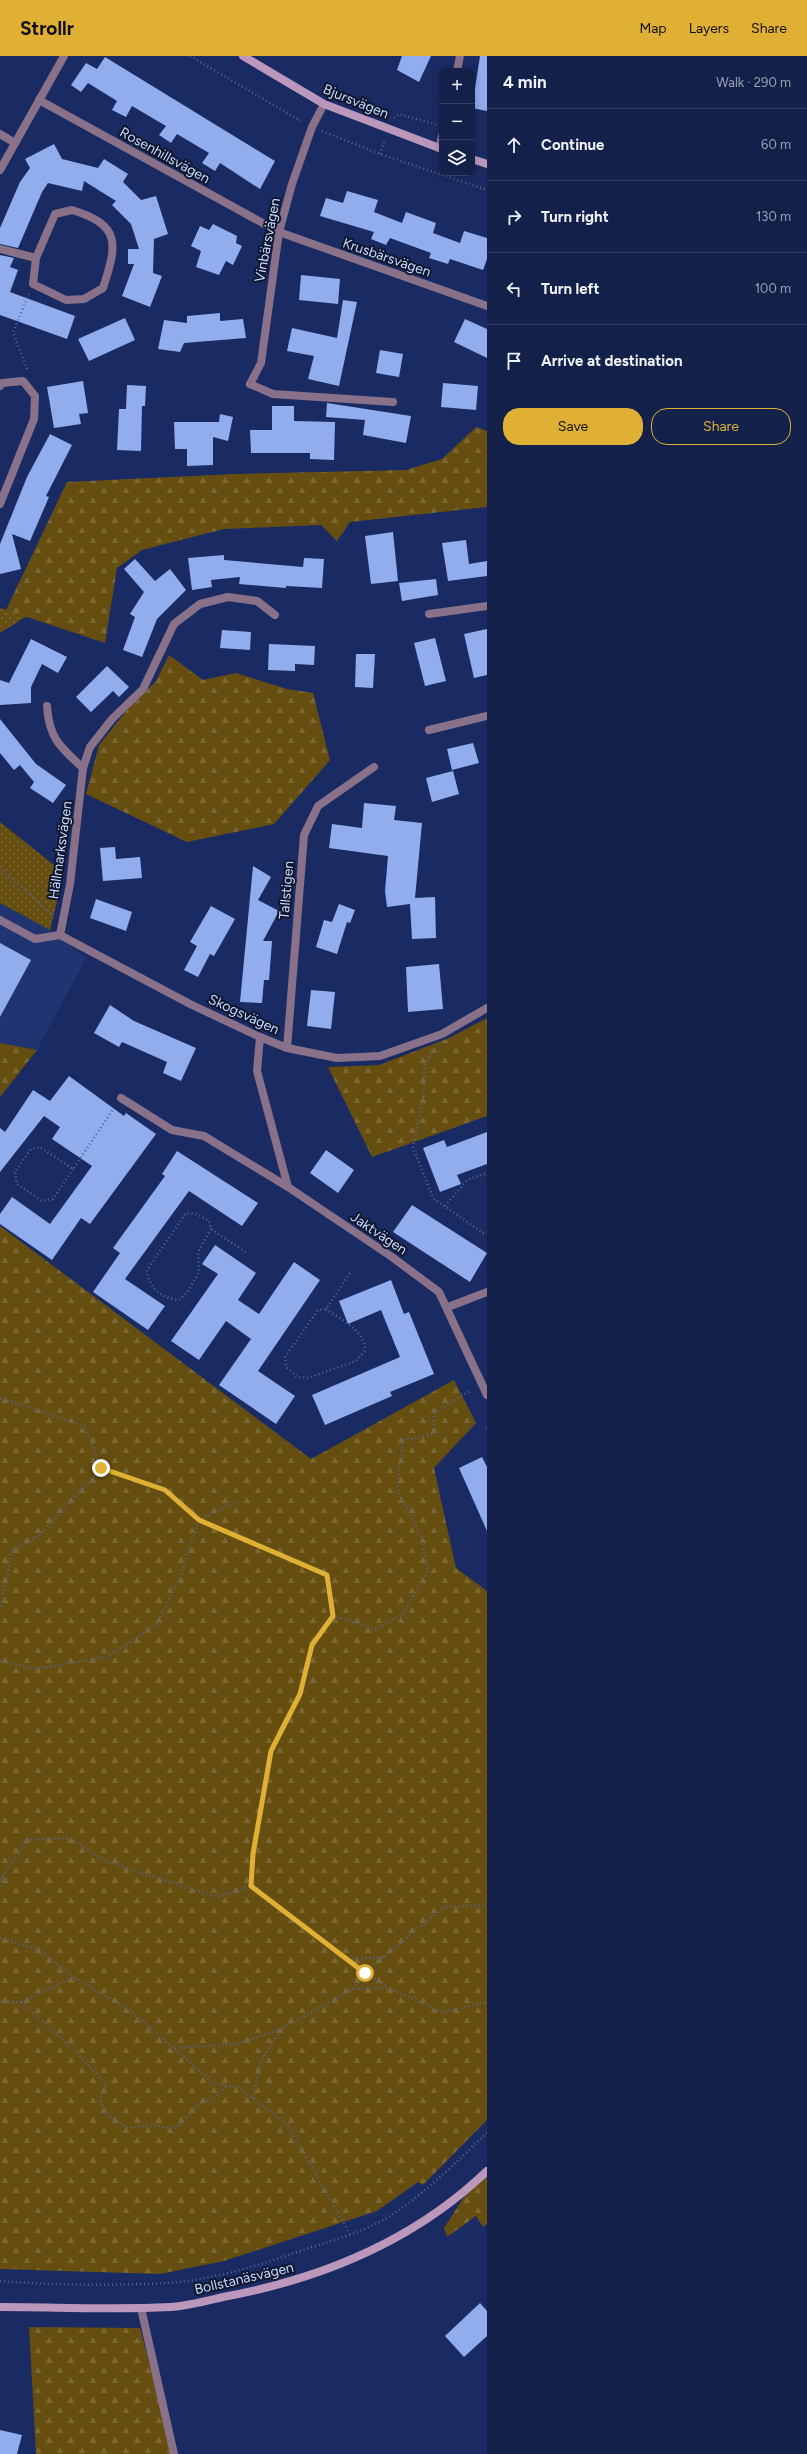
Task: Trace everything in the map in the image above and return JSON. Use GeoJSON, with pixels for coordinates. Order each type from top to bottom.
{"type":"FeatureCollection","features":[{"type":"Feature","properties":{"kind":"street"},"geometry":{"type":"LineString","coordinates":[[0,170],[64,56]]}},
{"type":"Feature","properties":{"kind":"street","name":"Bjursvägen"},"geometry":{"type":"LineString","coordinates":[[243,56],[324,104],[439,148]]}},
{"type":"Feature","properties":{"kind":"street"},"geometry":{"type":"LineString","coordinates":[[458,68],[460,56]]}},
{"type":"Feature","properties":{"kind":"street","name":"Rosenhillsvägen"},"geometry":{"type":"LineString","coordinates":[[39,100],[279,232]]}},
{"type":"Feature","properties":{"kind":"street","name":"Vinbärsvägen"},"geometry":{"type":"LineString","coordinates":[[324,104],[312,127],[292,184],[279,232],[261,363],[250,384],[273,394],[393,402]]}},
{"type":"Feature","properties":{"kind":"street"},"geometry":{"type":"LineString","coordinates":[[0,134],[15,143]]}},
{"type":"Feature","properties":{"kind":"street"},"geometry":{"type":"LineString","coordinates":[[475,160],[487,164]]}},
{"type":"Feature","properties":{"kind":"street"},"geometry":{"type":"LineString","coordinates":[[72,210],[93,216],[110,231],[114,253],[103,288],[84,299],[66,300],[33,284],[36,258],[55,214],[72,210]]}},
{"type":"Feature","properties":{"kind":"street","name":"Krusbärsvägen"},"geometry":{"type":"LineString","coordinates":[[279,232],[487,306]]}},
{"type":"Feature","properties":{"kind":"street"},"geometry":{"type":"LineString","coordinates":[[0,249],[36,258]]}},
{"type":"Feature","properties":{"kind":"street"},"geometry":{"type":"LineString","coordinates":[[0,386],[2,383],[23,381],[35,396],[34,419],[0,504]]}},
{"type":"Feature","properties":{"kind":"street","name":"Hällmarksvägen"},"geometry":{"type":"LineString","coordinates":[[60,936],[70,884],[83,768],[90,747],[112,719],[143,689],[174,624],[200,604],[228,597],[257,601],[275,615]]}},
{"type":"Feature","properties":{"kind":"street"},"geometry":{"type":"LineString","coordinates":[[429,614],[487,606]]}},
{"type":"Feature","properties":{"kind":"street"},"geometry":{"type":"LineString","coordinates":[[47,706],[48,726],[61,748],[83,768]]}},
{"type":"Feature","properties":{"kind":"street"},"geometry":{"type":"LineString","coordinates":[[429,730],[487,716]]}},
{"type":"Feature","properties":{"kind":"street","name":"Tallstigen"},"geometry":{"type":"LineString","coordinates":[[287,1048],[304,835],[318,806],[374,767]]}},
{"type":"Feature","properties":{"kind":"street"},"geometry":{"type":"LineString","coordinates":[[0,920],[35,939],[60,936]]}},
{"type":"Feature","properties":{"kind":"street","name":"Skogsvägen"},"geometry":{"type":"LineString","coordinates":[[60,936],[190,1004],[260,1037],[287,1048],[337,1058],[380,1056],[442,1034],[487,1008]]}},
{"type":"Feature","properties":{"kind":"street"},"geometry":{"type":"LineString","coordinates":[[260,1037],[257,1071],[288,1187]]}},
{"type":"Feature","properties":{"kind":"street","name":"Jaktvägen"},"geometry":{"type":"LineString","coordinates":[[121,1098],[172,1130],[204,1136],[288,1187],[404,1266],[439,1292],[448,1307],[487,1395]]}},
{"type":"Feature","properties":{"kind":"street"},"geometry":{"type":"LineString","coordinates":[[448,1307],[487,1292]]}},
{"type":"Feature","properties":{"kind":"street","name":"Bollstanäsvägen"},"geometry":{"type":"LineString","coordinates":[[0,2307],[171,2307],[272,2288],[334,2268],[406,2232],[464,2193],[487,2171]]}},
{"type":"Feature","properties":{"kind":"street"},"geometry":{"type":"LineString","coordinates":[[141,2308],[174,2454]]}},
{"type":"Feature","properties":{"kind":"path"},"geometry":{"type":"LineString","coordinates":[[190,56],[312,127],[380,154],[487,190]]}},
{"type":"Feature","properties":{"kind":"path"},"geometry":{"type":"LineString","coordinates":[[23,381],[27,371],[13,332],[33,284]]}},
{"type":"Feature","properties":{"kind":"path"},"geometry":{"type":"LineString","coordinates":[[0,868],[62,924]]}},
{"type":"Feature","properties":{"kind":"path"},"geometry":{"type":"LineString","coordinates":[[442,1034],[425,1064],[423,1098],[413,1148],[433,1198],[483,1233],[487,1232]]}},
{"type":"Feature","properties":{"kind":"path"},"geometry":{"type":"LineString","coordinates":[[73,1169],[40,1147],[31,1149],[15,1172],[17,1184],[42,1201],[53,1199],[121,1098]]}},
{"type":"Feature","properties":{"kind":"path"},"geometry":{"type":"LineString","coordinates":[[445,1206],[467,1180],[487,1173]]}},
{"type":"Feature","properties":{"kind":"path"},"geometry":{"type":"LineString","coordinates":[[211,1229],[198,1252],[199,1272],[187,1293],[179,1300],[170,1299],[156,1290],[148,1281],[147,1270],[186,1213],[197,1214],[209,1221],[211,1229],[247,1253]]}},
{"type":"Feature","properties":{"kind":"path"},"geometry":{"type":"LineString","coordinates":[[326,1309],[361,1334],[366,1342],[365,1351],[356,1361],[308,1378],[297,1377],[286,1367],[285,1357],[318,1310],[326,1309],[350,1273]]}},
{"type":"Feature","properties":{"kind":"path"},"geometry":{"type":"LineString","coordinates":[[333,1616],[376,1629],[403,1614],[428,1570],[422,1538],[397,1489],[403,1440],[434,1434],[434,1413],[482,1384]]}},
{"type":"Feature","properties":{"kind":"path"},"geometry":{"type":"LineString","coordinates":[[0,1398],[85,1426],[101,1468]]}},
{"type":"Feature","properties":{"kind":"path"},"geometry":{"type":"LineString","coordinates":[[101,1468],[165,1490],[199,1520],[327,1575],[333,1616],[312,1645],[300,1694],[271,1751],[253,1854],[251,1886]]}},
{"type":"Feature","properties":{"kind":"path"},"geometry":{"type":"LineString","coordinates":[[0,1610],[3,1605],[12,1550],[40,1535],[101,1468]]}},
{"type":"Feature","properties":{"kind":"path"},"geometry":{"type":"LineString","coordinates":[[0,1661],[36,1669],[107,1657],[156,1625],[180,1578],[199,1520],[238,1501]]}},
{"type":"Feature","properties":{"kind":"path"},"geometry":{"type":"LineString","coordinates":[[0,1886],[5,1875],[27,1840],[70,1838],[105,1861],[217,1897],[251,1886]]}},
{"type":"Feature","properties":{"kind":"path"},"geometry":{"type":"LineString","coordinates":[[0,1880],[5,1875]]}},
{"type":"Feature","properties":{"kind":"path"},"geometry":{"type":"LineString","coordinates":[[251,1886],[365,1973],[388,1988],[442,2012],[487,2002]]}},
{"type":"Feature","properties":{"kind":"path"},"geometry":{"type":"LineString","coordinates":[[353,1990],[365,1973],[444,1907],[487,1905]]}},
{"type":"Feature","properties":{"kind":"path"},"geometry":{"type":"LineString","coordinates":[[0,1938],[40,1950],[73,1977],[131,2011],[214,2084],[238,2087],[287,2124],[350,2234]]}},
{"type":"Feature","properties":{"kind":"path"},"geometry":{"type":"LineString","coordinates":[[348,1959],[384,1957]]}},
{"type":"Feature","properties":{"kind":"path"},"geometry":{"type":"LineString","coordinates":[[0,2002],[21,2002],[73,1977]]}},
{"type":"Feature","properties":{"kind":"path"},"geometry":{"type":"LineString","coordinates":[[174,2048],[237,2044],[281,2029],[353,1990],[388,1988]]}},
{"type":"Feature","properties":{"kind":"path"},"geometry":{"type":"LineString","coordinates":[[21,2002],[78,2054],[106,2085],[100,2095],[104,2113],[128,2128],[156,2125],[172,2129],[182,2123],[201,2101],[212,2100],[226,2086]]}},
{"type":"Feature","properties":{"kind":"path"},"geometry":{"type":"LineString","coordinates":[[253,2098],[261,2061],[281,2029]]}},
{"type":"Feature","properties":{"kind":"path"},"geometry":{"type":"LineString","coordinates":[[0,2281],[52,2285],[167,2283],[234,2272],[350,2234],[386,2218],[439,2178],[487,2134]]}},
{"type":"Feature","properties":{"kind":"shaded area"},"geometry":{"type":"Polygon","coordinates":[[[0,903],[50,930],[86,958],[37,1050],[0,1043],[0,903]]]}},
{"type":"Feature","properties":{"kind":"green space"},"geometry":{"type":"Polygon","coordinates":[[[476,427],[487,431],[487,507],[350,522],[337,541],[321,525],[224,529],[142,550],[117,568],[105,643],[6,610],[67,482],[234,474],[406,470],[442,459],[476,427]]]}},
{"type":"Feature","properties":{"kind":"green space"},"geometry":{"type":"Polygon","coordinates":[[[0,608],[27,616],[0,633],[0,608]]]}},
{"type":"Feature","properties":{"kind":"green space"},"geometry":{"type":"Polygon","coordinates":[[[169,655],[203,680],[236,673],[287,689],[313,693],[330,760],[274,824],[187,842],[86,794],[99,745],[127,710],[156,681],[169,655]]]}},
{"type":"Feature","properties":{"kind":"green space"},"geometry":{"type":"Polygon","coordinates":[[[0,822],[64,873],[50,930],[0,903],[0,822]]]}},
{"type":"Feature","properties":{"kind":"green space"},"geometry":{"type":"Polygon","coordinates":[[[487,1018],[487,1116],[372,1157],[328,1067],[379,1065],[449,1038],[487,1018]]]}},
{"type":"Feature","properties":{"kind":"green space"},"geometry":{"type":"Polygon","coordinates":[[[0,1043],[37,1050],[0,1097],[0,1043]]]}},
{"type":"Feature","properties":{"kind":"green space"},"geometry":{"type":"Polygon","coordinates":[[[0,1226],[311,1459],[454,1380],[476,1423],[434,1468],[456,1568],[487,1591],[487,2120],[423,2185],[418,2182],[377,2211],[224,2261],[160,2274],[0,2269],[0,1226]]]}},
{"type":"Feature","properties":{"kind":"green space"},"geometry":{"type":"Polygon","coordinates":[[[487,2176],[487,2224],[483,2227],[476,2216],[447,2237],[444,2228],[464,2197],[487,2176]]]}},
{"type":"Feature","properties":{"kind":"green space"},"geometry":{"type":"Polygon","coordinates":[[[29,2327],[140,2328],[173,2454],[36,2454],[29,2327]]]}},
{"type":"Feature","properties":{"kind":"building"},"geometry":{"type":"Polygon","coordinates":[[[402,56],[431,56],[419,82],[397,70],[402,56]]]}},
{"type":"Feature","properties":{"kind":"building"},"geometry":{"type":"Polygon","coordinates":[[[480,56],[487,56],[487,111],[475,109],[475,88],[480,56]]]}},
{"type":"Feature","properties":{"kind":"building"},"geometry":{"type":"Polygon","coordinates":[[[105,57],[275,161],[260,189],[220,163],[215,171],[202,163],[209,153],[177,134],[171,143],[159,135],[166,126],[132,106],[126,117],[112,110],[117,101],[88,83],[81,92],[71,85],[86,63],[97,69],[105,57]]]}},
{"type":"Feature","properties":{"kind":"building"},"geometry":{"type":"Polygon","coordinates":[[[54,144],[62,159],[98,168],[104,159],[128,174],[123,182],[141,200],[156,196],[168,234],[154,239],[153,273],[162,276],[150,307],[122,296],[134,264],[128,264],[128,249],[139,249],[131,224],[112,205],[116,201],[84,181],[82,191],[48,183],[42,192],[18,248],[0,244],[0,228],[20,182],[30,168],[25,159],[54,144]]]}},
{"type":"Feature","properties":{"kind":"building"},"geometry":{"type":"Polygon","coordinates":[[[347,191],[378,200],[374,212],[402,223],[406,212],[436,223],[433,233],[460,243],[464,231],[487,238],[487,259],[483,270],[450,259],[448,264],[429,258],[431,253],[390,238],[386,245],[371,239],[374,232],[320,216],[326,198],[343,203],[347,191]]]}},
{"type":"Feature","properties":{"kind":"building"},"geometry":{"type":"Polygon","coordinates":[[[213,224],[237,236],[236,243],[242,246],[233,265],[226,261],[219,275],[196,267],[201,251],[191,246],[200,226],[209,230],[213,224]]]}},
{"type":"Feature","properties":{"kind":"building"},"geometry":{"type":"Polygon","coordinates":[[[0,255],[14,258],[10,267],[18,270],[10,292],[75,316],[67,339],[0,315],[0,255]]]}},
{"type":"Feature","properties":{"kind":"building"},"geometry":{"type":"Polygon","coordinates":[[[301,275],[340,279],[338,304],[299,300],[301,275]]]}},
{"type":"Feature","properties":{"kind":"building"},"geometry":{"type":"Polygon","coordinates":[[[343,300],[357,302],[339,386],[308,379],[314,356],[287,351],[292,328],[337,338],[343,300]]]}},
{"type":"Feature","properties":{"kind":"building"},"geometry":{"type":"Polygon","coordinates":[[[220,313],[220,321],[243,319],[246,338],[184,343],[180,352],[158,349],[164,320],[187,323],[187,316],[220,313]]]}},
{"type":"Feature","properties":{"kind":"building"},"geometry":{"type":"Polygon","coordinates":[[[125,318],[135,340],[89,361],[78,339],[125,318]]]}},
{"type":"Feature","properties":{"kind":"building"},"geometry":{"type":"Polygon","coordinates":[[[465,319],[487,329],[487,358],[454,342],[465,319]]]}},
{"type":"Feature","properties":{"kind":"building"},"geometry":{"type":"Polygon","coordinates":[[[380,350],[403,354],[399,377],[376,373],[380,350]]]}},
{"type":"Feature","properties":{"kind":"building"},"geometry":{"type":"Polygon","coordinates":[[[83,381],[88,413],[79,414],[81,424],[54,428],[47,387],[83,381]]]}},
{"type":"Feature","properties":{"kind":"building"},"geometry":{"type":"Polygon","coordinates":[[[443,383],[478,386],[476,410],[441,407],[443,383]]]}},
{"type":"Feature","properties":{"kind":"building"},"geometry":{"type":"Polygon","coordinates":[[[127,385],[146,386],[145,406],[142,406],[141,451],[117,450],[119,409],[126,409],[127,385]]]}},
{"type":"Feature","properties":{"kind":"building"},"geometry":{"type":"Polygon","coordinates":[[[327,403],[411,416],[406,443],[363,435],[365,420],[326,417],[327,403]]]}},
{"type":"Feature","properties":{"kind":"building"},"geometry":{"type":"Polygon","coordinates":[[[272,406],[294,406],[294,421],[335,422],[334,460],[310,459],[310,453],[251,453],[250,430],[272,430],[272,406]]]}},
{"type":"Feature","properties":{"kind":"building"},"geometry":{"type":"Polygon","coordinates":[[[220,414],[233,417],[228,441],[213,437],[213,465],[187,466],[187,449],[175,449],[174,422],[219,422],[220,414]]]}},
{"type":"Feature","properties":{"kind":"building"},"geometry":{"type":"Polygon","coordinates":[[[50,434],[72,445],[46,496],[49,497],[30,541],[12,534],[21,569],[0,574],[0,544],[27,477],[50,434]]]}},
{"type":"Feature","properties":{"kind":"building"},"geometry":{"type":"Polygon","coordinates":[[[393,532],[398,581],[371,584],[365,536],[393,532]]]}},
{"type":"Feature","properties":{"kind":"building"},"geometry":{"type":"Polygon","coordinates":[[[466,540],[469,564],[487,561],[487,576],[448,581],[442,543],[466,540]]]}},
{"type":"Feature","properties":{"kind":"building"},"geometry":{"type":"Polygon","coordinates":[[[224,555],[224,560],[303,567],[304,558],[324,559],[322,588],[286,586],[286,588],[239,584],[240,577],[211,580],[212,587],[192,590],[188,558],[224,555]]]}},
{"type":"Feature","properties":{"kind":"building"},"geometry":{"type":"Polygon","coordinates":[[[135,559],[155,581],[170,569],[186,590],[157,619],[142,657],[123,650],[135,617],[130,614],[144,592],[124,569],[135,559]]]}},
{"type":"Feature","properties":{"kind":"building"},"geometry":{"type":"Polygon","coordinates":[[[436,579],[438,595],[402,601],[399,583],[436,579]]]}},
{"type":"Feature","properties":{"kind":"building"},"geometry":{"type":"Polygon","coordinates":[[[487,629],[487,675],[474,678],[464,634],[487,629]]]}},
{"type":"Feature","properties":{"kind":"building"},"geometry":{"type":"Polygon","coordinates":[[[222,630],[251,632],[250,650],[220,648],[222,630]]]}},
{"type":"Feature","properties":{"kind":"building"},"geometry":{"type":"Polygon","coordinates":[[[435,638],[446,681],[425,686],[414,643],[435,638]]]}},
{"type":"Feature","properties":{"kind":"building"},"geometry":{"type":"Polygon","coordinates":[[[31,639],[67,657],[58,673],[42,664],[31,687],[31,703],[0,705],[0,680],[9,683],[31,639]]]}},
{"type":"Feature","properties":{"kind":"building"},"geometry":{"type":"Polygon","coordinates":[[[269,644],[315,646],[314,665],[295,664],[295,671],[268,670],[269,644]]]}},
{"type":"Feature","properties":{"kind":"building"},"geometry":{"type":"Polygon","coordinates":[[[356,654],[375,654],[373,688],[355,687],[356,654]]]}},
{"type":"Feature","properties":{"kind":"building"},"geometry":{"type":"Polygon","coordinates":[[[107,666],[129,687],[119,697],[113,691],[91,712],[76,697],[107,666]]]}},
{"type":"Feature","properties":{"kind":"building"},"geometry":{"type":"Polygon","coordinates":[[[0,719],[36,764],[66,785],[53,803],[30,788],[34,782],[20,765],[14,770],[0,753],[0,719]]]}},
{"type":"Feature","properties":{"kind":"building"},"geometry":{"type":"Polygon","coordinates":[[[473,743],[479,763],[452,770],[447,749],[473,743]]]}},
{"type":"Feature","properties":{"kind":"building"},"geometry":{"type":"Polygon","coordinates":[[[453,771],[459,794],[432,802],[426,778],[453,771]]]}},
{"type":"Feature","properties":{"kind":"building"},"geometry":{"type":"Polygon","coordinates":[[[364,803],[396,806],[394,820],[422,823],[415,898],[435,897],[436,938],[412,939],[410,904],[387,907],[385,891],[388,856],[329,848],[332,824],[362,828],[364,803]]]}},
{"type":"Feature","properties":{"kind":"building"},"geometry":{"type":"Polygon","coordinates":[[[115,847],[116,859],[140,857],[142,878],[103,881],[100,848],[115,847]]]}},
{"type":"Feature","properties":{"kind":"building"},"geometry":{"type":"Polygon","coordinates":[[[253,866],[271,877],[258,900],[279,911],[263,941],[272,941],[269,980],[264,980],[262,1003],[240,1002],[253,866]]]}},
{"type":"Feature","properties":{"kind":"building"},"geometry":{"type":"Polygon","coordinates":[[[96,899],[132,912],[126,931],[90,918],[96,899]]]}},
{"type":"Feature","properties":{"kind":"building"},"geometry":{"type":"Polygon","coordinates":[[[339,904],[355,910],[350,923],[347,922],[337,954],[316,947],[324,920],[332,922],[339,904]]]}},
{"type":"Feature","properties":{"kind":"building"},"geometry":{"type":"Polygon","coordinates":[[[211,906],[235,919],[214,956],[210,954],[198,977],[184,970],[197,946],[190,942],[211,906]]]}},
{"type":"Feature","properties":{"kind":"building"},"geometry":{"type":"Polygon","coordinates":[[[0,943],[31,960],[0,1017],[0,943]]]}},
{"type":"Feature","properties":{"kind":"building"},"geometry":{"type":"Polygon","coordinates":[[[439,964],[443,1009],[408,1012],[406,967],[439,964]]]}},
{"type":"Feature","properties":{"kind":"building"},"geometry":{"type":"Polygon","coordinates":[[[311,990],[335,992],[331,1029],[307,1026],[311,990]]]}},
{"type":"Feature","properties":{"kind":"building"},"geometry":{"type":"Polygon","coordinates":[[[110,1005],[134,1021],[196,1048],[181,1081],[163,1073],[167,1062],[122,1042],[119,1047],[94,1033],[110,1005]]]}},
{"type":"Feature","properties":{"kind":"building"},"geometry":{"type":"Polygon","coordinates":[[[69,1076],[124,1116],[126,1113],[156,1134],[90,1224],[81,1218],[52,1260],[0,1224],[0,1214],[12,1197],[50,1224],[92,1166],[52,1139],[60,1127],[44,1116],[0,1172],[0,1128],[5,1132],[33,1090],[50,1101],[69,1076]]]}},
{"type":"Feature","properties":{"kind":"building"},"geometry":{"type":"Polygon","coordinates":[[[487,1132],[487,1164],[457,1175],[461,1184],[440,1192],[423,1148],[444,1140],[447,1147],[487,1132]]]}},
{"type":"Feature","properties":{"kind":"building"},"geometry":{"type":"Polygon","coordinates":[[[326,1150],[354,1170],[338,1193],[310,1173],[326,1150]]]}},
{"type":"Feature","properties":{"kind":"building"},"geometry":{"type":"Polygon","coordinates":[[[177,1151],[258,1203],[242,1226],[189,1191],[125,1279],[165,1306],[148,1330],[93,1292],[120,1253],[113,1248],[165,1176],[162,1174],[177,1151]]]}},
{"type":"Feature","properties":{"kind":"building"},"geometry":{"type":"Polygon","coordinates":[[[412,1205],[487,1253],[470,1282],[393,1232],[412,1205]]]}},
{"type":"Feature","properties":{"kind":"building"},"geometry":{"type":"Polygon","coordinates":[[[215,1245],[256,1273],[238,1300],[259,1314],[294,1262],[320,1280],[258,1371],[295,1396],[276,1424],[219,1385],[251,1339],[226,1321],[199,1360],[171,1341],[218,1274],[202,1264],[215,1245]]]}},
{"type":"Feature","properties":{"kind":"building"},"geometry":{"type":"Polygon","coordinates":[[[391,1280],[404,1314],[409,1312],[434,1374],[390,1392],[392,1396],[325,1425],[312,1395],[400,1357],[381,1310],[348,1324],[339,1301],[391,1280]]]}},
{"type":"Feature","properties":{"kind":"building"},"geometry":{"type":"Polygon","coordinates":[[[482,1457],[487,1467],[487,1531],[459,1468],[482,1457]]]}},
{"type":"Feature","properties":{"kind":"building"},"geometry":{"type":"Polygon","coordinates":[[[480,2303],[487,2311],[487,2336],[464,2357],[445,2336],[480,2303]]]}},
{"type":"Feature","properties":{"kind":"building"},"geometry":{"type":"Polygon","coordinates":[[[0,2430],[22,2435],[17,2454],[0,2454],[0,2430]]]}},
{"type":"Feature","properties":{"kind":"route"},"geometry":{"type":"LineString","coordinates":[[101,1468],[165,1490],[199,1520],[327,1575],[333,1616],[312,1645],[300,1694],[271,1751],[253,1854],[251,1886],[365,1973]]}}]}
